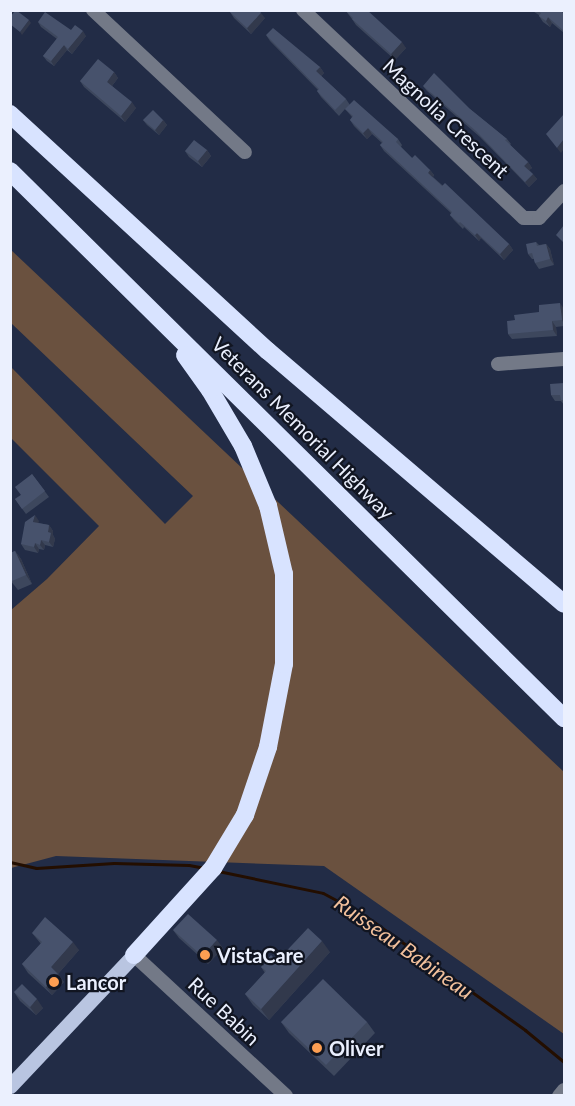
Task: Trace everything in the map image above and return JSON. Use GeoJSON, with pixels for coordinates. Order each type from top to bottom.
{"type":"FeatureCollection","features":[{"type":"Feature","properties":{"kind":"highway","name":"Veterans Memorial Highway"},"geometry":{"type":"LineString","coordinates":[[10,114],[268,351],[564,604]]}},
{"type":"Feature","properties":{"kind":"highway","name":"Veterans Memorial Highway"},"geometry":{"type":"LineString","coordinates":[[10,171],[564,718]]}},
{"type":"Feature","properties":{"kind":"highway"},"geometry":{"type":"LineString","coordinates":[[134,955],[213,868],[245,815],[268,747],[284,664],[285,574],[267,506],[243,446],[216,399],[150,308]]}},
{"type":"Feature","properties":{"kind":"main road"},"geometry":{"type":"LineString","coordinates":[[10,1086],[134,955]]}},
{"type":"Feature","properties":{"kind":"street"},"geometry":{"type":"LineString","coordinates":[[93,10],[245,152]]}},
{"type":"Feature","properties":{"kind":"street","name":"Magnolia Crescent"},"geometry":{"type":"LineString","coordinates":[[303,10],[524,218],[538,218],[564,191]]}},
{"type":"Feature","properties":{"kind":"street"},"geometry":{"type":"LineString","coordinates":[[498,364],[564,359]]}},
{"type":"Feature","properties":{"kind":"street","name":"Rue Babin"},"geometry":{"type":"LineString","coordinates":[[134,955],[286,1095]]}},
{"type":"Feature","properties":{"kind":"street"},"geometry":{"type":"LineString","coordinates":[[559,1095],[564,1090]]}},
{"type":"Feature","properties":{"kind":"shaded area"},"geometry":{"type":"Polygon","coordinates":[[[10,249],[564,772],[564,1034],[324,866],[56,856],[11,868],[11,610],[47,579],[99,526],[11,438],[11,367],[165,524],[193,496],[11,323],[10,249]]]}},
{"type":"Feature","properties":{"kind":"building"},"geometry":{"type":"Polygon","coordinates":[[[16,10],[29,20],[20,32],[10,24],[10,17],[16,10]]]}},
{"type":"Feature","properties":{"kind":"building"},"geometry":{"type":"Polygon","coordinates":[[[231,10],[259,10],[261,13],[247,28],[230,12],[231,10]]]}},
{"type":"Feature","properties":{"kind":"building"},"geometry":{"type":"Polygon","coordinates":[[[345,10],[367,10],[402,42],[391,54],[345,10]]]}},
{"type":"Feature","properties":{"kind":"building"},"geometry":{"type":"Polygon","coordinates":[[[536,10],[560,10],[564,14],[564,31],[548,17],[546,21],[539,16],[541,13],[536,10]]]}},
{"type":"Feature","properties":{"kind":"building"},"geometry":{"type":"Polygon","coordinates":[[[45,12],[71,30],[75,25],[83,31],[68,49],[64,45],[51,61],[43,56],[58,37],[38,22],[45,12]]]}},
{"type":"Feature","properties":{"kind":"building"},"geometry":{"type":"Polygon","coordinates":[[[273,28],[320,67],[316,71],[346,99],[335,110],[317,91],[319,89],[266,35],[273,28]]]}},
{"type":"Feature","properties":{"kind":"building"},"geometry":{"type":"Polygon","coordinates":[[[98,59],[114,72],[107,82],[132,102],[121,116],[80,81],[98,59]]]}},
{"type":"Feature","properties":{"kind":"building"},"geometry":{"type":"Polygon","coordinates":[[[434,73],[470,109],[507,139],[505,140],[528,162],[524,166],[533,174],[525,182],[476,131],[423,86],[434,73]]]}},
{"type":"Feature","properties":{"kind":"building"},"geometry":{"type":"Polygon","coordinates":[[[354,100],[398,139],[396,142],[412,158],[415,155],[430,170],[428,173],[442,186],[445,183],[509,244],[500,254],[477,233],[475,235],[450,215],[452,212],[380,145],[383,142],[368,128],[363,133],[350,120],[353,116],[345,109],[354,100]]]}},
{"type":"Feature","properties":{"kind":"building"},"geometry":{"type":"Polygon","coordinates":[[[153,110],[163,120],[155,130],[143,120],[153,110]]]}},
{"type":"Feature","properties":{"kind":"building"},"geometry":{"type":"Polygon","coordinates":[[[564,114],[564,139],[557,148],[546,134],[564,114]]]}},
{"type":"Feature","properties":{"kind":"building"},"geometry":{"type":"Polygon","coordinates":[[[194,140],[207,150],[198,161],[185,151],[194,140]]]}},
{"type":"Feature","properties":{"kind":"building"},"geometry":{"type":"Polygon","coordinates":[[[564,225],[564,243],[556,235],[564,225]]]}},
{"type":"Feature","properties":{"kind":"building"},"geometry":{"type":"Polygon","coordinates":[[[536,242],[537,246],[546,244],[550,259],[535,263],[532,253],[528,254],[526,244],[536,242]]]}},
{"type":"Feature","properties":{"kind":"building"},"geometry":{"type":"Polygon","coordinates":[[[560,303],[562,320],[552,321],[553,330],[508,334],[507,321],[515,320],[514,315],[539,312],[539,305],[560,303]]]}},
{"type":"Feature","properties":{"kind":"building"},"geometry":{"type":"Polygon","coordinates":[[[564,383],[564,400],[561,400],[560,395],[551,395],[550,384],[564,383]]]}},
{"type":"Feature","properties":{"kind":"building"},"geometry":{"type":"Polygon","coordinates":[[[32,474],[45,491],[22,509],[15,499],[21,495],[15,487],[32,474]]]}},
{"type":"Feature","properties":{"kind":"building"},"geometry":{"type":"Polygon","coordinates":[[[35,515],[33,522],[49,525],[48,532],[51,533],[49,542],[41,540],[40,545],[35,543],[34,547],[21,544],[25,522],[35,515]]]}},
{"type":"Feature","properties":{"kind":"building"},"geometry":{"type":"Polygon","coordinates":[[[15,551],[26,575],[12,581],[10,553],[15,551]]]}},
{"type":"Feature","properties":{"kind":"building"},"geometry":{"type":"Polygon","coordinates":[[[188,914],[217,940],[202,956],[173,930],[188,914]]]}},
{"type":"Feature","properties":{"kind":"building"},"geometry":{"type":"Polygon","coordinates":[[[45,917],[73,942],[51,967],[58,974],[46,987],[22,964],[42,942],[32,933],[45,917]]]}},
{"type":"Feature","properties":{"kind":"building"},"geometry":{"type":"Polygon","coordinates":[[[308,928],[322,941],[261,1009],[245,994],[266,971],[261,967],[271,955],[277,961],[308,928]]]}},
{"type":"Feature","properties":{"kind":"building"},"geometry":{"type":"Polygon","coordinates":[[[323,979],[367,1022],[326,1065],[281,1022],[323,979]]]}},
{"type":"Feature","properties":{"kind":"building"},"geometry":{"type":"Polygon","coordinates":[[[22,984],[37,999],[30,1007],[14,992],[22,984]]]}},
{"type":"Feature","properties":{"kind":"waterway","name":"Ruisseau Babineau"},"geometry":{"type":"LineString","coordinates":[[10,862],[36,868],[114,863],[189,865],[205,868]]}},
{"type":"Feature","properties":{"kind":"waterway","name":"Ruisseau Babineau"},"geometry":{"type":"LineString","coordinates":[[218,871],[323,893],[364,915],[525,1030],[564,1062]]}},
{"type":"Feature","properties":{"kind":"place","name":"VistaCare"},"geometry":{"type":"Point","coordinates":[205,955]}},
{"type":"Feature","properties":{"kind":"place","name":"Lancor"},"geometry":{"type":"Point","coordinates":[54,982]}},
{"type":"Feature","properties":{"kind":"place","name":"Oliver"},"geometry":{"type":"Point","coordinates":[317,1048]}}]}
